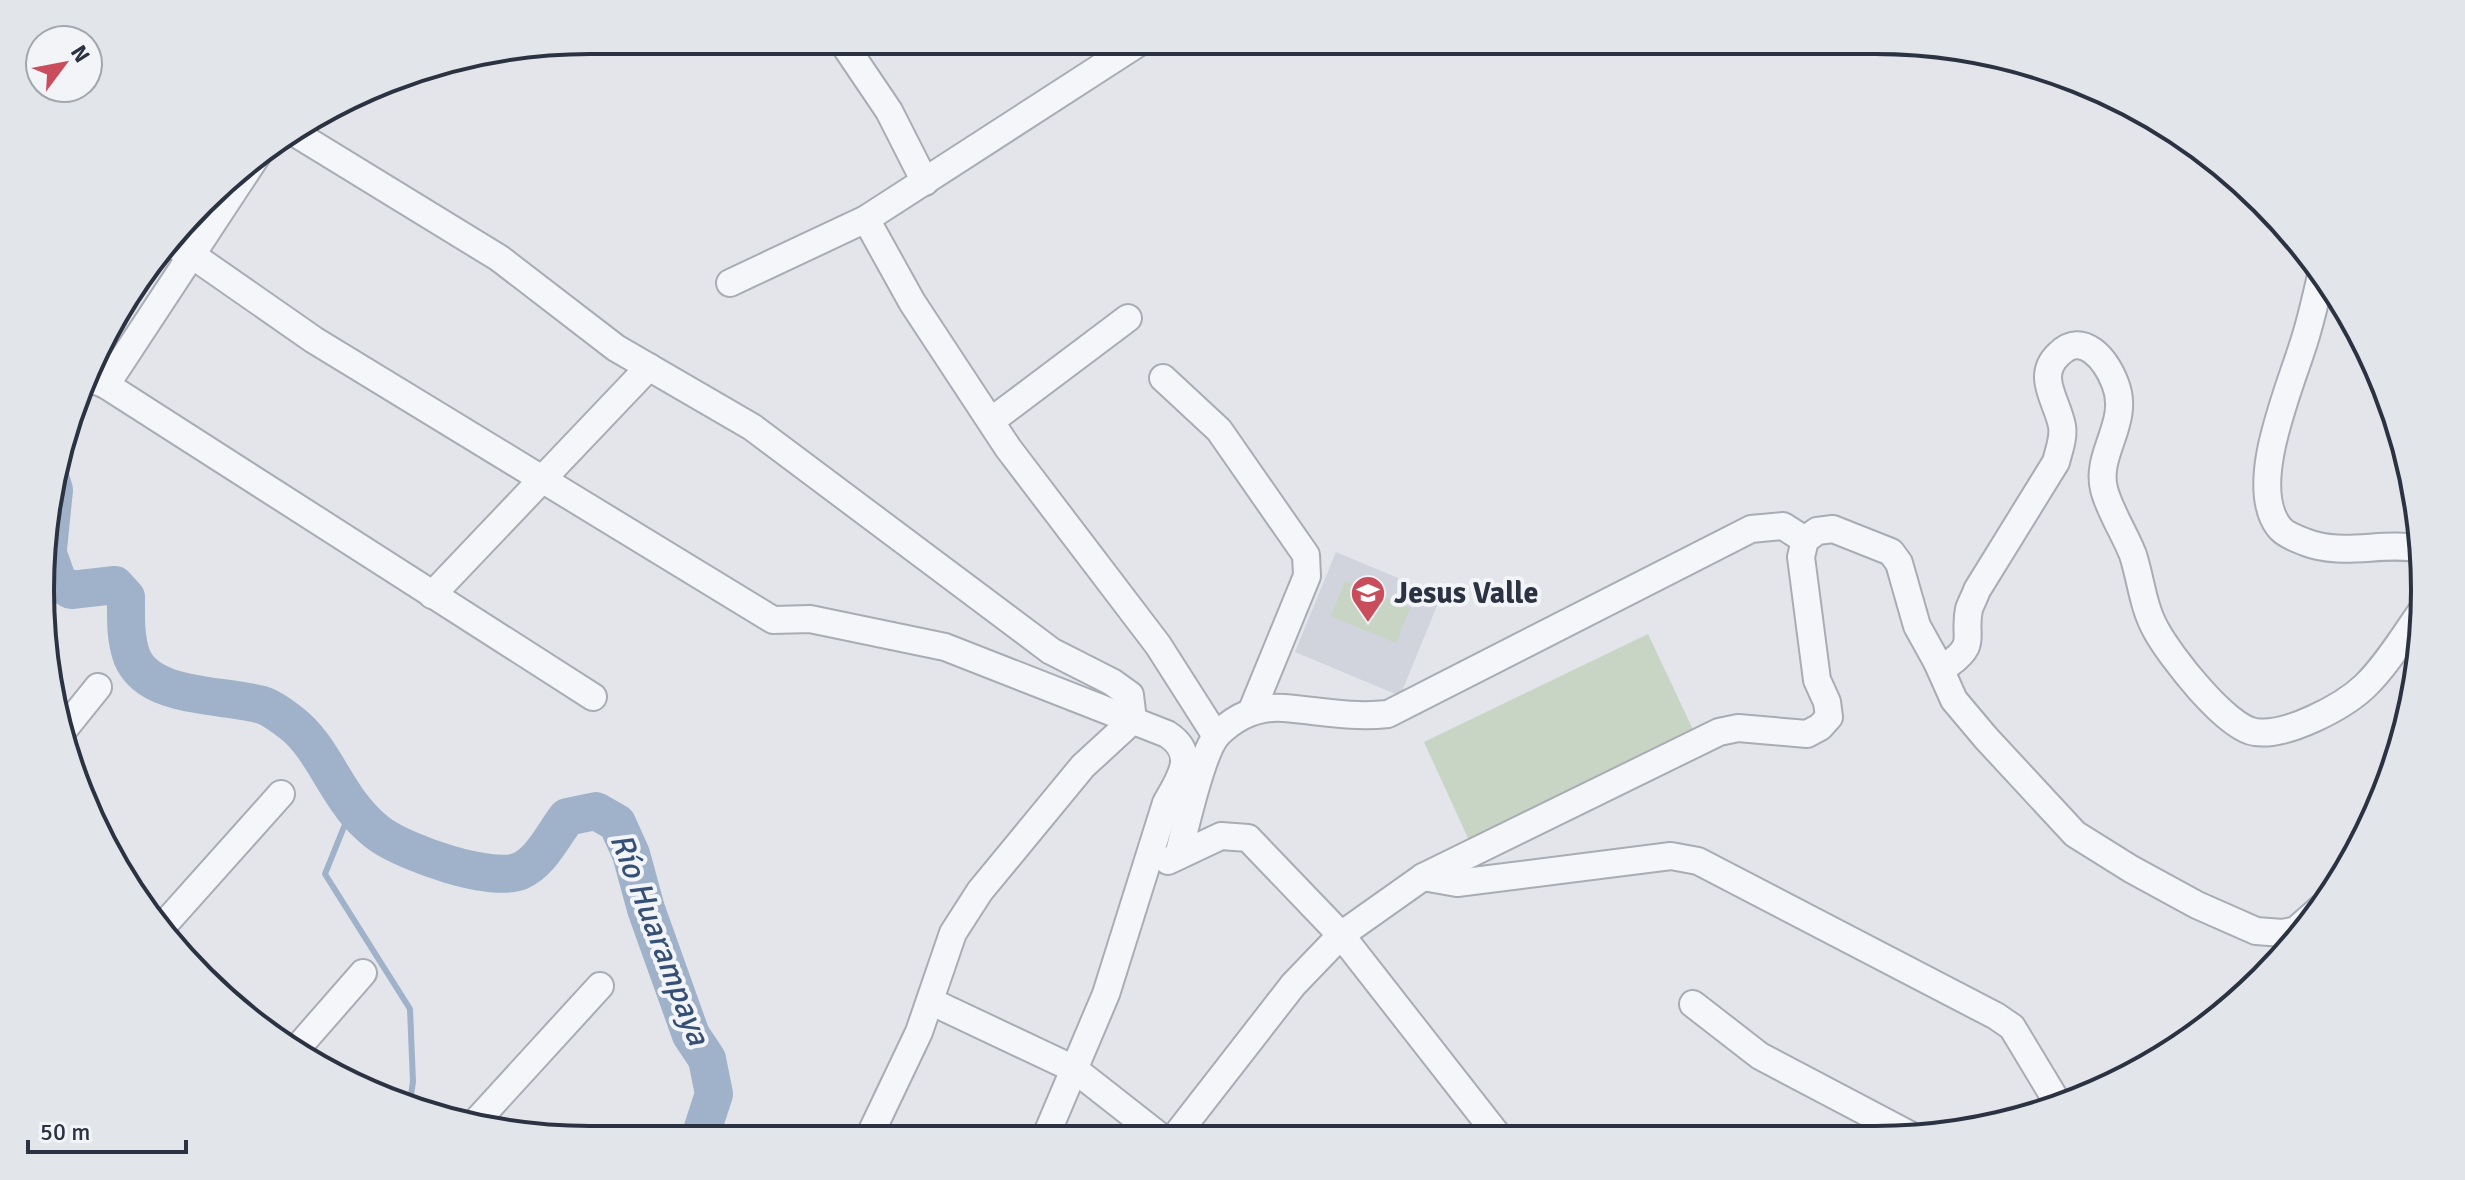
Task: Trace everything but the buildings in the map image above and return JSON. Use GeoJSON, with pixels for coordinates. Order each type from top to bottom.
{"type":"FeatureCollection","features":[{"type":"Feature","properties":{"kind":"street"},"geometry":{"type":"LineString","coordinates":[[850,54],[889,111],[925,182]]}},
{"type":"Feature","properties":{"kind":"street"},"geometry":{"type":"LineString","coordinates":[[730,283],[866,219],[1122,54]]}},
{"type":"Feature","properties":{"kind":"street"},"geometry":{"type":"LineString","coordinates":[[303,138],[499,258],[616,348],[752,427],[1051,651],[1112,682],[1130,695],[1133,720]]}},
{"type":"Feature","properties":{"kind":"street"},"geometry":{"type":"LineString","coordinates":[[101,370],[181,250],[215,207]]}},
{"type":"Feature","properties":{"kind":"street"},"geometry":{"type":"LineString","coordinates":[[866,219],[912,302],[1017,460],[1158,645],[1216,736]]}},
{"type":"Feature","properties":{"kind":"street"},"geometry":{"type":"LineString","coordinates":[[181,250],[314,340],[773,620],[810,619],[945,647],[1133,720],[1179,742],[1186,758],[1179,779],[1166,803],[1106,994],[1050,1126]]}},
{"type":"Feature","properties":{"kind":"street"},"geometry":{"type":"LineString","coordinates":[[2318,288],[2267,466],[2269,508],[2280,530],[2307,543],[2334,549],[2409,546]]}},
{"type":"Feature","properties":{"kind":"street"},"geometry":{"type":"LineString","coordinates":[[991,421],[1128,318]]}},
{"type":"Feature","properties":{"kind":"street"},"geometry":{"type":"LineString","coordinates":[[1937,662],[1949,664],[1961,655],[1968,644],[1969,609],[1977,590],[2056,462],[2062,427],[2047,383],[2050,362],[2062,350],[2077,344],[2094,349],[2116,385],[2120,402],[2118,423],[2104,468],[2103,488],[2134,559],[2142,593],[2156,630],[2211,703],[2233,722],[2253,733],[2274,732],[2302,723],[2333,707],[2365,686],[2410,626]]}},
{"type":"Feature","properties":{"kind":"street"},"geometry":{"type":"LineString","coordinates":[[432,595],[649,367]]}},
{"type":"Feature","properties":{"kind":"street"},"geometry":{"type":"LineString","coordinates":[[1163,378],[1219,430],[1306,555],[1307,576],[1252,710]]}},
{"type":"Feature","properties":{"kind":"street"},"geometry":{"type":"LineString","coordinates":[[97,381],[593,697]]}},
{"type":"Feature","properties":{"kind":"street"},"geometry":{"type":"LineString","coordinates":[[1178,856],[1200,773],[1216,736],[1252,710],[1281,707],[1360,717],[1388,714],[1751,529],[1783,526],[1805,540]]}},
{"type":"Feature","properties":{"kind":"street"},"geometry":{"type":"LineString","coordinates":[[1183,1126],[1293,985],[1341,935],[1423,877],[1719,732],[1738,728],[1807,734],[1820,727],[1829,717],[1827,702],[1817,680],[1801,557],[1805,540],[1817,531],[1833,529],[1891,552],[1899,563],[1917,626],[1954,700],[2075,834],[2197,905],[2256,931],[2287,932]]}},
{"type":"Feature","properties":{"kind":"street"},"geometry":{"type":"LineString","coordinates":[[70,721],[98,687]]}},
{"type":"Feature","properties":{"kind":"street"},"geometry":{"type":"LineString","coordinates":[[874,1126],[919,1032],[953,933],[980,891],[1083,766],[1133,720]]}},
{"type":"Feature","properties":{"kind":"street"},"geometry":{"type":"LineString","coordinates":[[168,920],[281,794]]}},
{"type":"Feature","properties":{"kind":"street"},"geometry":{"type":"LineString","coordinates":[[1144,872],[1221,836],[1248,838],[1341,935],[1490,1126]]}},
{"type":"Feature","properties":{"kind":"street"},"geometry":{"type":"LineString","coordinates":[[1423,877],[1457,883],[1671,856],[1698,861],[1996,1016],[2012,1027],[2053,1096]]}},
{"type":"Feature","properties":{"kind":"street"},"geometry":{"type":"LineString","coordinates":[[302,1042],[363,973]]}},
{"type":"Feature","properties":{"kind":"street"},"geometry":{"type":"LineString","coordinates":[[482,1115],[600,986]]}},
{"type":"Feature","properties":{"kind":"street"},"geometry":{"type":"LineString","coordinates":[[930,1001],[1074,1069],[1147,1126]]}},
{"type":"Feature","properties":{"kind":"street"},"geometry":{"type":"LineString","coordinates":[[1693,1004],[1760,1056],[1892,1126]]}},
{"type":"Feature","properties":{"kind":"shaded area","name":"Jesus Valle"},"geometry":{"type":"Polygon","coordinates":[[[1336,552],[1441,596],[1400,696],[1295,652],[1336,552]]]}},
{"type":"Feature","properties":{"kind":"green space"},"geometry":{"type":"Polygon","coordinates":[[[1345,581],[1410,608],[1396,643],[1331,616],[1345,581]]]}},
{"type":"Feature","properties":{"kind":"green space"},"geometry":{"type":"Polygon","coordinates":[[[1648,634],[1704,753],[1479,862],[1424,742],[1648,634]]]}},
{"type":"Feature","properties":{"kind":"waterway","name":"Río Huarampaya"},"geometry":{"type":"LineString","coordinates":[[55,572],[58,582],[71,590],[115,585],[126,597],[128,643],[141,671],[170,688],[258,704],[279,714],[308,740],[361,817],[381,835],[409,850],[470,870],[506,874],[520,871],[534,861],[567,817],[596,811],[617,823],[631,854],[646,909],[691,1035],[707,1059],[714,1094],[704,1126]]}},
{"type":"Feature","properties":{"kind":"waterway"},"geometry":{"type":"LineString","coordinates":[[352,807],[325,874],[410,1009],[411,1095]]}},
{"type":"Feature","properties":{"kind":"place","name":"Jesus Valle"},"geometry":{"type":"Point","coordinates":[1368,624]}}]}
